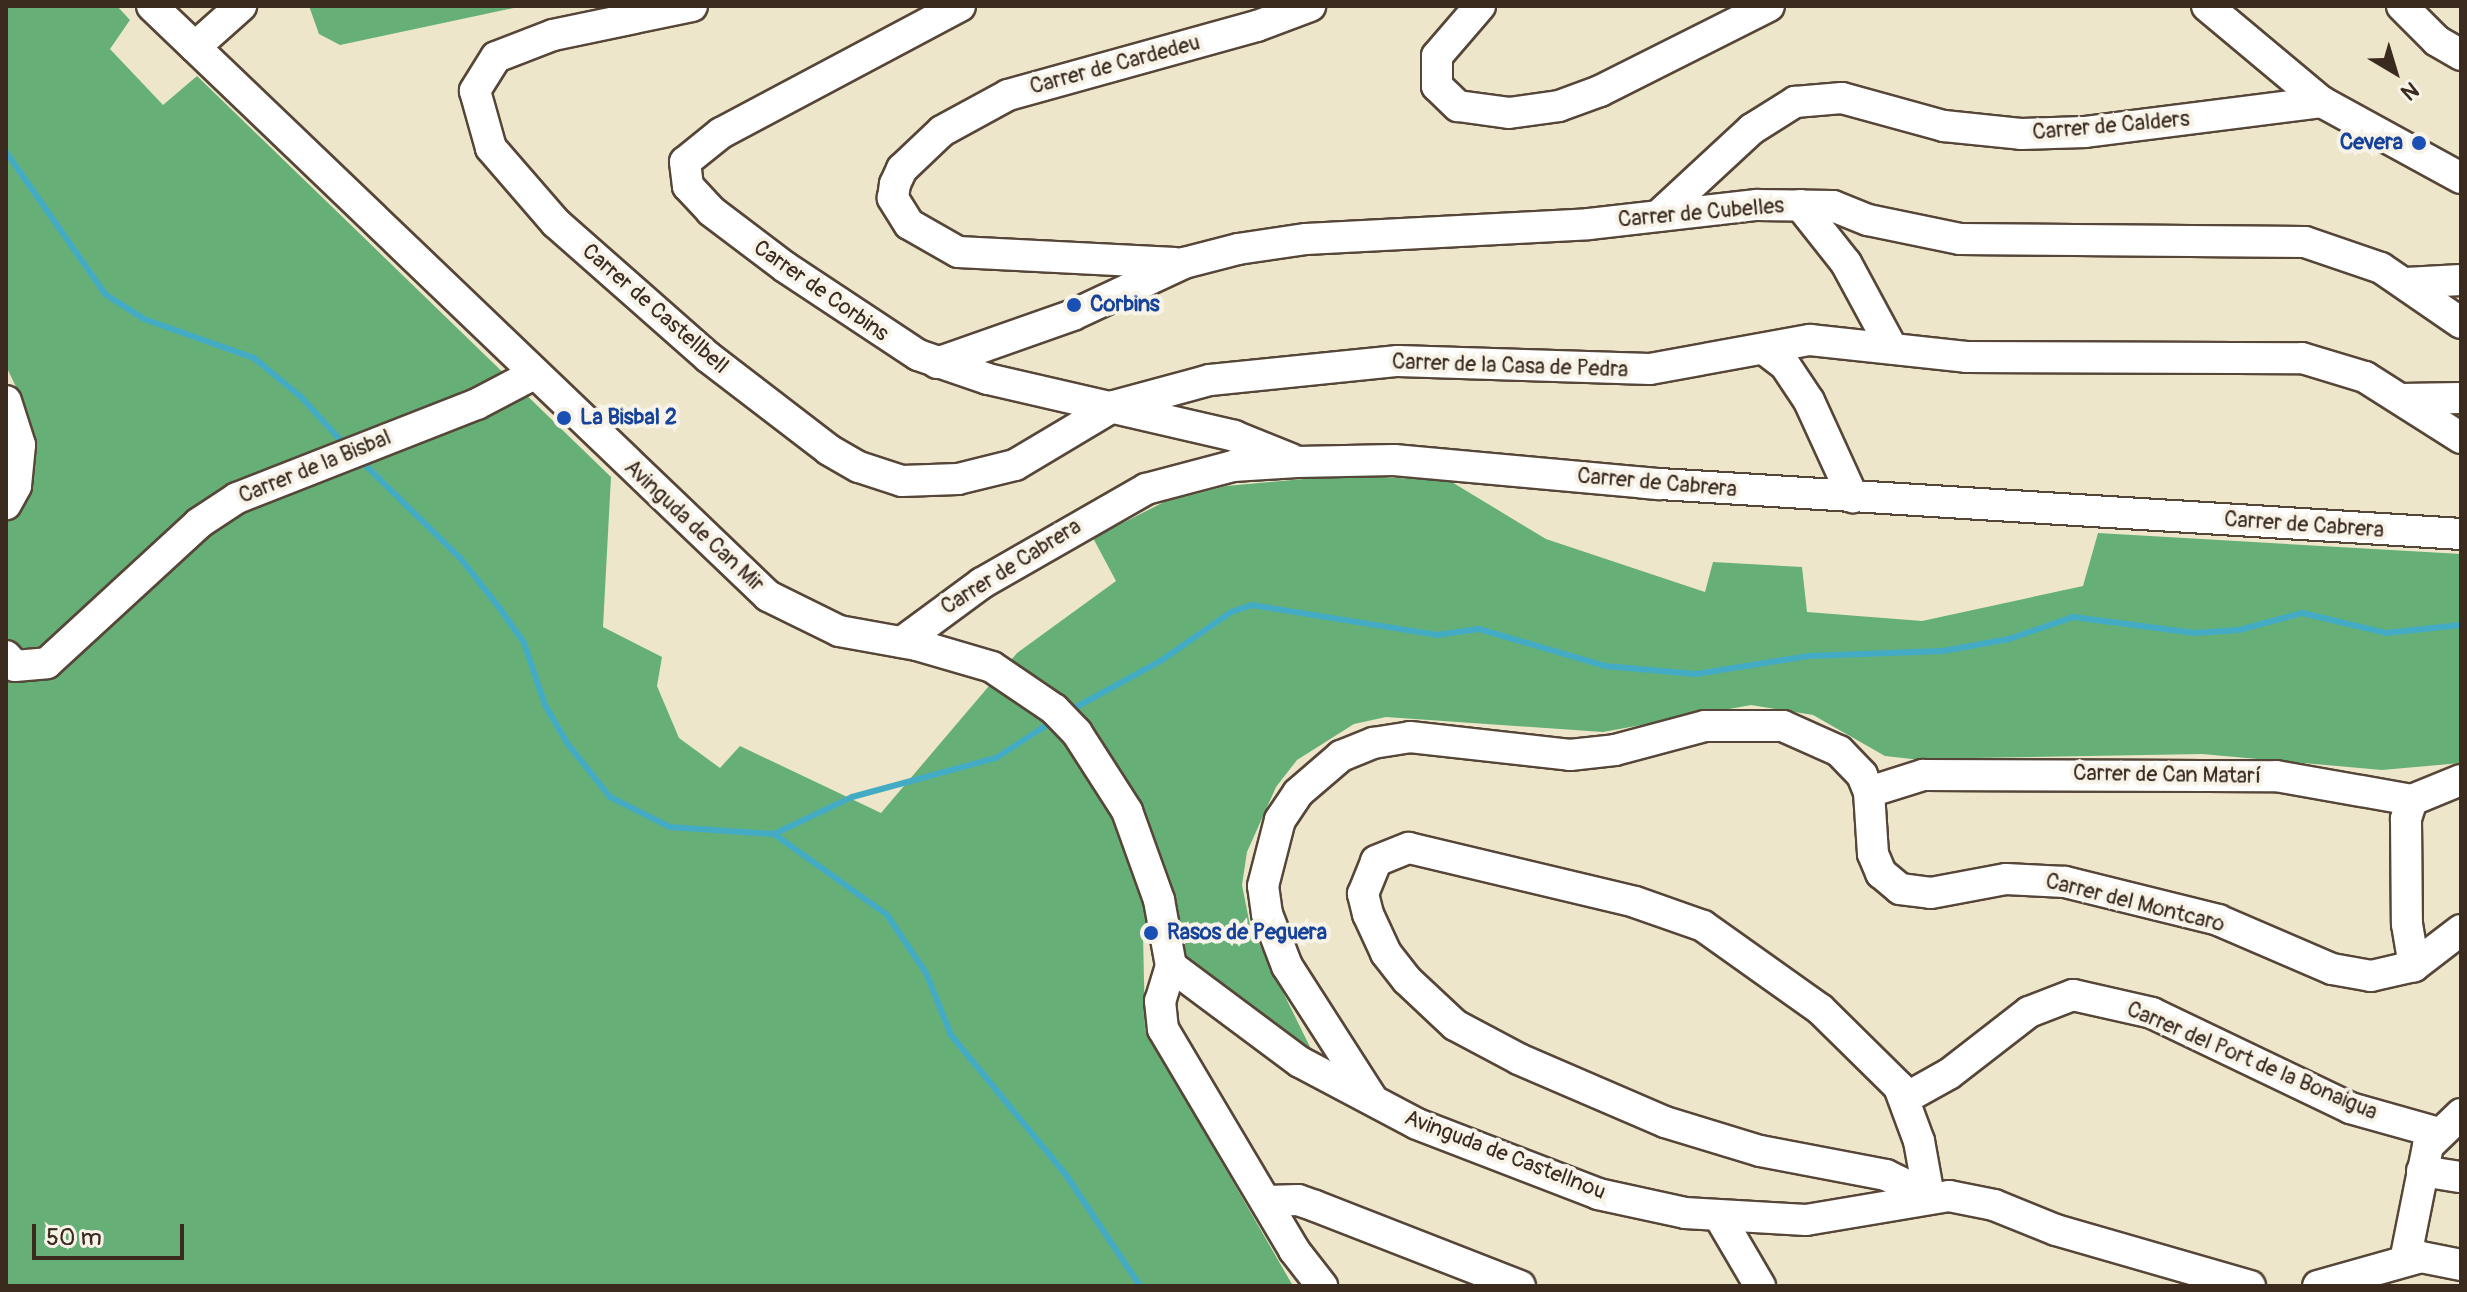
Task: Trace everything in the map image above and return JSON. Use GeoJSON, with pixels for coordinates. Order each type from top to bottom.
{"type":"FeatureCollection","features":[{"type":"Feature","properties":{"kind":"street","name":"Avinguda de Can Mir"},"geometry":{"type":"LineString","coordinates":[[152,6],[768,596],[839,631],[963,656],[1003,673],[1054,709],[1094,753],[1127,811],[1143,851],[1169,936],[1171,966]]}},
{"type":"Feature","properties":{"kind":"street"},"geometry":{"type":"LineString","coordinates":[[195,47],[241,6]]}},
{"type":"Feature","properties":{"kind":"street","name":"Carrer de Castellbell"},"geometry":{"type":"LineString","coordinates":[[692,6],[532,41],[496,57],[485,68],[475,91],[491,148],[556,223],[708,357],[859,467],[902,481],[982,474],[1015,465],[1114,406]]}},
{"type":"Feature","properties":{"kind":"street","name":"Carrer de Corbins"},"geometry":{"type":"LineString","coordinates":[[960,6],[721,133],[692,152],[684,172],[697,197],[731,227],[867,326],[937,363],[1234,436],[1297,462]]}},
{"type":"Feature","properties":{"kind":"street","name":"Carrer de Cardedeu"},"geometry":{"type":"LineString","coordinates":[[1184,263],[958,252],[909,224],[893,198],[895,184],[902,169],[942,131],[1008,95],[1257,26],[1310,6]]}},
{"type":"Feature","properties":{"kind":"street"},"geometry":{"type":"LineString","coordinates":[[1480,6],[1437,56],[1437,86],[1458,106],[1509,113],[1559,106],[1600,91],[1769,6]]}},
{"type":"Feature","properties":{"kind":"street"},"geometry":{"type":"LineString","coordinates":[[2207,6],[2322,102],[2461,178]]}},
{"type":"Feature","properties":{"kind":"street"},"geometry":{"type":"LineString","coordinates":[[2402,6],[2437,41],[2461,55]]}},
{"type":"Feature","properties":{"kind":"street","name":"Carrer de Calders"},"geometry":{"type":"LineString","coordinates":[[1658,216],[1752,129],[1795,102],[1842,98],[1944,126],[2021,134],[2085,132],[2322,102]]}},
{"type":"Feature","properties":{"kind":"street"},"geometry":{"type":"LineString","coordinates":[[1800,205],[1846,263],[1892,348]]}},
{"type":"Feature","properties":{"kind":"street","name":"Carrer de Cubelles"},"geometry":{"type":"LineString","coordinates":[[937,363],[1073,315],[1184,263],[1306,239],[1800,205],[1846,208],[1868,220],[1960,239],[2305,242],[2359,257],[2406,283],[2461,323]]}},
{"type":"Feature","properties":{"kind":"street"},"geometry":{"type":"LineString","coordinates":[[2406,283],[2461,280]]}},
{"type":"Feature","properties":{"kind":"street"},"geometry":{"type":"LineString","coordinates":[[1764,349],[1810,340],[1966,357],[2279,355],[2365,377],[2461,438]]}},
{"type":"Feature","properties":{"kind":"street"},"geometry":{"type":"LineString","coordinates":[[1764,349],[1785,365],[1809,401],[1853,497]]}},
{"type":"Feature","properties":{"kind":"street","name":"Carrer de la Casa de Pedra"},"geometry":{"type":"LineString","coordinates":[[1114,406],[1210,380],[1350,364],[1470,361],[1650,369],[1764,349]]}},
{"type":"Feature","properties":{"kind":"street","name":"Carrer de la Bisbal"},"geometry":{"type":"LineString","coordinates":[[6,656],[15,666],[47,663],[199,523],[237,498],[477,404],[534,374]]}},
{"type":"Feature","properties":{"kind":"street"},"geometry":{"type":"LineString","coordinates":[[2401,399],[2461,398]]}},
{"type":"Feature","properties":{"kind":"street"},"geometry":{"type":"LineString","coordinates":[[6,401],[20,445],[16,486],[6,504]]}},
{"type":"Feature","properties":{"kind":"street","name":"Carrer de Cabrera"},"geometry":{"type":"LineString","coordinates":[[902,642],[982,583],[1146,489],[1233,466],[1394,460],[1853,497],[2461,534]]}},
{"type":"Feature","properties":{"kind":"street"},"geometry":{"type":"LineString","coordinates":[[1373,1100],[1287,966],[1267,914],[1263,886],[1280,820],[1298,793],[1341,756],[1373,743],[1410,737],[1570,755],[1615,750],[1705,726],[1753,722],[1783,726],[1839,751],[1862,775],[1869,792]]}},
{"type":"Feature","properties":{"kind":"street","name":"Carrer de Can Matarí"},"geometry":{"type":"LineString","coordinates":[[1869,792],[1890,781],[1923,775],[2276,776],[2412,800]]}},
{"type":"Feature","properties":{"kind":"street"},"geometry":{"type":"LineString","coordinates":[[2414,966],[2407,924],[2406,819],[2412,800],[2461,780]]}},
{"type":"Feature","properties":{"kind":"street","name":"Carrer del Montcaro"},"geometry":{"type":"LineString","coordinates":[[1869,792],[1873,854],[1881,873],[1900,889],[1931,893],[2006,879],[2065,882],[2218,920],[2332,969],[2371,976],[2414,966],[2461,930]]}},
{"type":"Feature","properties":{"kind":"street"},"geometry":{"type":"LineString","coordinates":[[1409,848],[1677,914],[1703,926],[1820,1009],[1899,1087],[1927,1171],[1929,1196],[1886,1175],[1760,1151],[1665,1122],[1476,1038],[1433,1009],[1386,953],[1363,894],[1367,875],[1376,861],[1409,848]]}},
{"type":"Feature","properties":{"kind":"street"},"geometry":{"type":"LineString","coordinates":[[1171,966],[1160,1001],[1163,1029],[1322,1286]]}},
{"type":"Feature","properties":{"kind":"street","name":"Avinguda de Castellnou"},"geometry":{"type":"LineString","coordinates":[[1171,966],[1300,1062],[1417,1124],[1598,1194],[1719,1216],[1806,1220],[1929,1196],[1994,1205],[2056,1230],[2250,1286]]}},
{"type":"Feature","properties":{"kind":"street","name":"Carrer del Port de la Bonaigua"},"geometry":{"type":"LineString","coordinates":[[1904,1099],[1949,1074],[2029,1012],[2073,995],[2152,1013],[2350,1108],[2450,1124]]}},
{"type":"Feature","properties":{"kind":"street"},"geometry":{"type":"LineString","coordinates":[[2393,1273],[2428,1146],[2450,1124]]}},
{"type":"Feature","properties":{"kind":"street"},"geometry":{"type":"LineString","coordinates":[[2422,1171],[2461,1177]]}},
{"type":"Feature","properties":{"kind":"street"},"geometry":{"type":"LineString","coordinates":[[1267,1201],[1307,1203],[1520,1286]]}},
{"type":"Feature","properties":{"kind":"street"},"geometry":{"type":"LineString","coordinates":[[1719,1216],[1760,1286]]}},
{"type":"Feature","properties":{"kind":"street"},"geometry":{"type":"LineString","coordinates":[[2318,1286],[2393,1273],[2421,1257],[2461,1265]]}},
{"type":"Feature","properties":{"kind":"green space"},"geometry":{"type":"Polygon","coordinates":[[[6,6],[117,6],[130,20],[110,49],[163,105],[197,76],[611,477],[603,627],[662,657],[657,686],[679,738],[720,768],[740,746],[881,813],[1017,653],[1116,581],[1093,538],[1164,502],[1226,486],[1348,475],[1450,481],[1546,539],[1705,592],[1713,562],[1802,567],[1807,612],[1922,621],[2083,586],[2098,533],[2461,554],[2461,763],[2382,770],[2202,754],[1912,759],[1885,756],[1813,715],[1751,705],[1603,732],[1386,717],[1354,724],[1297,760],[1276,787],[1247,852],[1242,885],[1250,925],[1311,1049],[1143,932],[1145,1029],[1293,1286],[6,1286],[6,521],[30,486],[36,453],[27,410],[6,366],[6,6]]]}},
{"type":"Feature","properties":{"kind":"green space"},"geometry":{"type":"Polygon","coordinates":[[[309,6],[523,6],[340,45],[319,34],[309,6]]]}},
{"type":"Feature","properties":{"kind":"waterway"},"geometry":{"type":"LineString","coordinates":[[6,152],[105,294],[144,319],[254,358],[300,396],[346,446]]}},
{"type":"Feature","properties":{"kind":"waterway"},"geometry":{"type":"LineString","coordinates":[[360,460],[461,559],[501,610],[524,643],[545,705],[567,743],[610,797],[670,827],[774,834],[887,915],[926,973],[951,1035],[1066,1175],[1140,1286]]}},
{"type":"Feature","properties":{"kind":"waterway"},"geometry":{"type":"LineString","coordinates":[[1069,711],[1162,660],[1231,612],[1252,605],[1437,635],[1479,629],[1605,666],[1696,674],[1808,656],[1943,651],[2009,639],[2073,617],[2195,633],[2239,630],[2302,613],[2386,633],[2461,625]]}},
{"type":"Feature","properties":{"kind":"waterway"},"geometry":{"type":"LineString","coordinates":[[774,834],[852,797],[996,758],[1053,721]]}},
{"type":"Feature","properties":{"kind":"place","name":"Cevera"},"geometry":{"type":"Point","coordinates":[2419,143]}},
{"type":"Feature","properties":{"kind":"place","name":"Corbins"},"geometry":{"type":"Point","coordinates":[1074,305]}},
{"type":"Feature","properties":{"kind":"place","name":"La Bisbal 2"},"geometry":{"type":"Point","coordinates":[564,418]}},
{"type":"Feature","properties":{"kind":"place","name":"Rasos de Peguera"},"geometry":{"type":"Point","coordinates":[1151,933]}}]}
